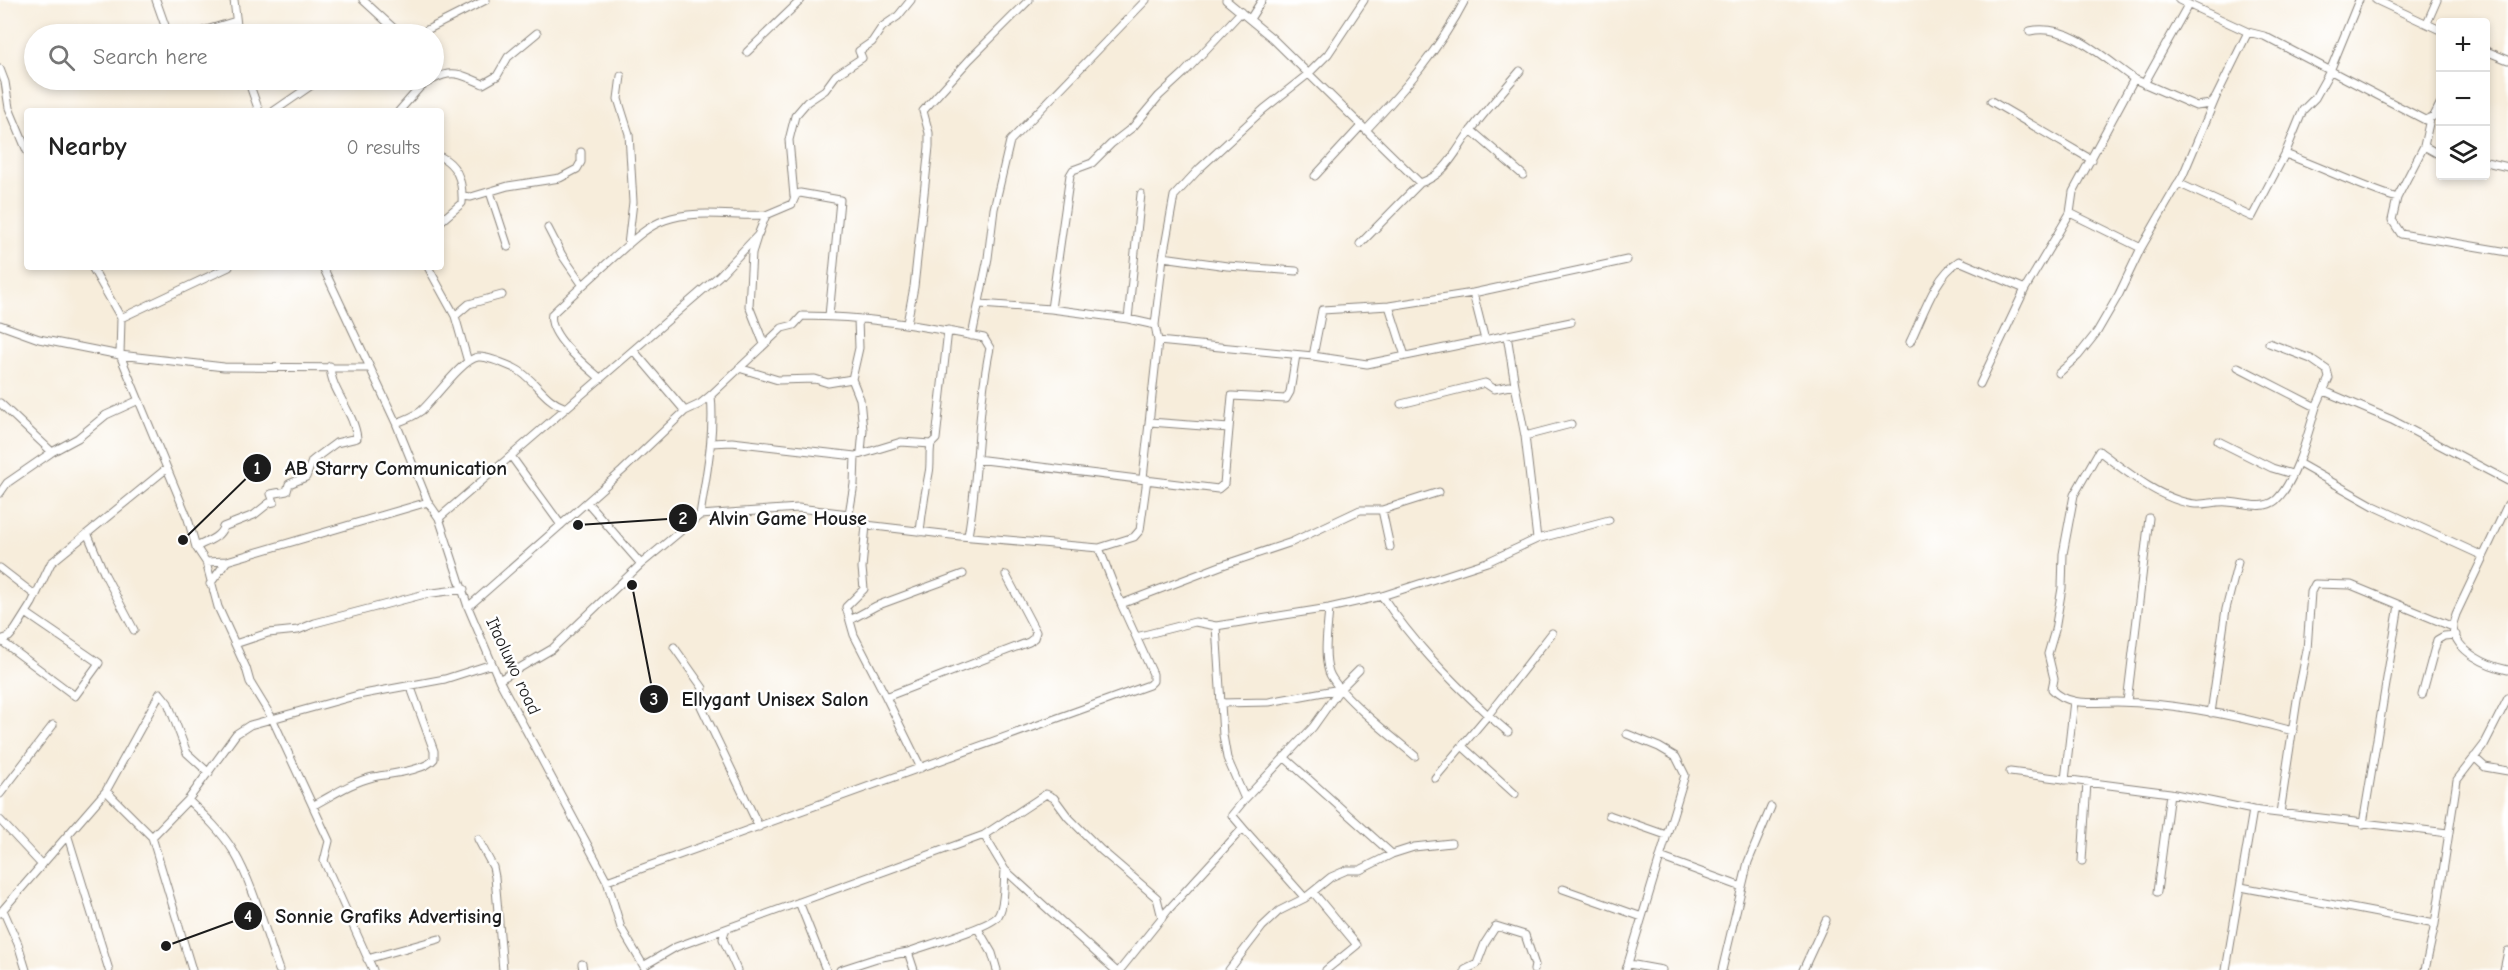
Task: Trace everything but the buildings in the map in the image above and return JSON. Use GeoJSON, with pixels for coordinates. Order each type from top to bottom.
{"type":"FeatureCollection","features":[{"type":"Feature","properties":{"kind":"street"},"geometry":{"type":"LineString","coordinates":[[156,0],[164,24]]}},
{"type":"Feature","properties":{"kind":"street"},"geometry":{"type":"LineString","coordinates":[[234,0],[236,24]]}},
{"type":"Feature","properties":{"kind":"street"},"geometry":{"type":"LineString","coordinates":[[363,0],[389,24]]}},
{"type":"Feature","properties":{"kind":"street"},"geometry":{"type":"LineString","coordinates":[[439,24],[486,0]]}},
{"type":"Feature","properties":{"kind":"street"},"geometry":{"type":"LineString","coordinates":[[747,52],[801,0]]}},
{"type":"Feature","properties":{"kind":"street"},"geometry":{"type":"LineString","coordinates":[[796,195],[794,196],[789,140],[795,116],[807,102],[825,90],[836,75],[862,58],[859,51],[872,42],[882,27],[897,16],[911,0]]}},
{"type":"Feature","properties":{"kind":"street"},"geometry":{"type":"LineString","coordinates":[[907,323],[914,287],[929,147],[929,133],[923,111],[970,59],[1029,0]]}},
{"type":"Feature","properties":{"kind":"street"},"geometry":{"type":"LineString","coordinates":[[972,336],[988,258],[993,210],[1010,141],[1146,0]]}},
{"type":"Feature","properties":{"kind":"street"},"geometry":{"type":"LineString","coordinates":[[1226,0],[1250,19],[1420,183]]}},
{"type":"Feature","properties":{"kind":"street"},"geometry":{"type":"LineString","coordinates":[[1250,19],[1262,0]]}},
{"type":"Feature","properties":{"kind":"street"},"geometry":{"type":"LineString","coordinates":[[499,680],[552,649],[641,564],[700,515],[798,508],[849,514],[866,525],[968,537],[1099,548],[1134,537],[1140,530],[1154,354],[1158,340],[1155,325],[1163,257],[1174,195],[1264,109],[1307,75],[1328,54],[1364,0]]}},
{"type":"Feature","properties":{"kind":"street"},"geometry":{"type":"LineString","coordinates":[[1315,176],[1415,75],[1465,0]]}},
{"type":"Feature","properties":{"kind":"street"},"geometry":{"type":"LineString","coordinates":[[2180,0],[2248,32],[2264,36],[2425,120],[2430,119]]}},
{"type":"Feature","properties":{"kind":"street"},"geometry":{"type":"LineString","coordinates":[[2178,183],[2252,217],[2285,154],[2303,110],[2319,92],[2330,70],[2360,0]]}},
{"type":"Feature","properties":{"kind":"street"},"geometry":{"type":"LineString","coordinates":[[2376,0],[2436,28]]}},
{"type":"Feature","properties":{"kind":"street"},"geometry":{"type":"LineString","coordinates":[[2427,23],[2437,0]]}},
{"type":"Feature","properties":{"kind":"street"},"geometry":{"type":"LineString","coordinates":[[2144,84],[2188,4]]}},
{"type":"Feature","properties":{"kind":"street"},"geometry":{"type":"LineString","coordinates":[[1051,309],[1070,175],[1073,170],[1092,163],[1133,127],[1155,100],[1184,73],[1241,12]]}},
{"type":"Feature","properties":{"kind":"street"},"geometry":{"type":"LineString","coordinates":[[226,24],[236,21]]}},
{"type":"Feature","properties":{"kind":"street"},"geometry":{"type":"LineString","coordinates":[[2030,31],[2040,29],[2079,40],[2134,79],[2196,106],[2211,104],[2216,98]]}},
{"type":"Feature","properties":{"kind":"street"},"geometry":{"type":"LineString","coordinates":[[2058,373],[2078,356],[2097,332],[2119,294],[2141,248],[2178,183],[2248,32]]}},
{"type":"Feature","properties":{"kind":"street"},"geometry":{"type":"LineString","coordinates":[[444,73],[455,72],[483,84],[498,76],[508,57],[537,33]]}},
{"type":"Feature","properties":{"kind":"street"},"geometry":{"type":"LineString","coordinates":[[2490,53],[2508,60]]}},
{"type":"Feature","properties":{"kind":"street"},"geometry":{"type":"LineString","coordinates":[[0,69],[5,82],[9,108],[24,144]]}},
{"type":"Feature","properties":{"kind":"street"},"geometry":{"type":"LineString","coordinates":[[1360,244],[1420,183],[1431,180],[1447,165],[1471,130],[1520,71]]}},
{"type":"Feature","properties":{"kind":"street"},"geometry":{"type":"LineString","coordinates":[[621,76],[618,99],[629,134],[633,202],[628,245]]}},
{"type":"Feature","properties":{"kind":"street"},"geometry":{"type":"LineString","coordinates":[[1980,384],[2025,289],[2070,213],[2073,192],[2134,79]]}},
{"type":"Feature","properties":{"kind":"street"},"geometry":{"type":"LineString","coordinates":[[252,90],[258,108]]}},
{"type":"Feature","properties":{"kind":"street"},"geometry":{"type":"LineString","coordinates":[[278,108],[304,90]]}},
{"type":"Feature","properties":{"kind":"street"},"geometry":{"type":"LineString","coordinates":[[402,108],[417,90]]}},
{"type":"Feature","properties":{"kind":"street"},"geometry":{"type":"LineString","coordinates":[[1991,101],[2092,160]]}},
{"type":"Feature","properties":{"kind":"street"},"geometry":{"type":"LineString","coordinates":[[2436,110],[2430,119],[2424,146],[2397,198],[2392,220],[2401,234],[2508,252]]}},
{"type":"Feature","properties":{"kind":"street"},"geometry":{"type":"LineString","coordinates":[[1471,130],[1523,175]]}},
{"type":"Feature","properties":{"kind":"street"},"geometry":{"type":"LineString","coordinates":[[2424,146],[2436,152]]}},
{"type":"Feature","properties":{"kind":"street"},"geometry":{"type":"LineString","coordinates":[[462,196],[471,197],[519,184],[561,178],[577,169],[581,162],[581,152]]}},
{"type":"Feature","properties":{"kind":"street"},"geometry":{"type":"LineString","coordinates":[[2285,154],[2365,188],[2397,198]]}},
{"type":"Feature","properties":{"kind":"street"},"geometry":{"type":"LineString","coordinates":[[444,159],[452,163],[462,185],[462,203],[444,218]]}},
{"type":"Feature","properties":{"kind":"street"},"geometry":{"type":"LineString","coordinates":[[2490,163],[2508,167]]}},
{"type":"Feature","properties":{"kind":"street"},"geometry":{"type":"LineString","coordinates":[[490,192],[508,247]]}},
{"type":"Feature","properties":{"kind":"street"},"geometry":{"type":"LineString","coordinates":[[796,195],[806,194],[840,200],[829,316]]}},
{"type":"Feature","properties":{"kind":"street"},"geometry":{"type":"LineString","coordinates":[[1128,319],[1141,194]]}},
{"type":"Feature","properties":{"kind":"street"},"geometry":{"type":"LineString","coordinates":[[601,379],[576,357],[552,328],[550,321],[552,314],[582,284],[650,227],[666,219],[718,213],[745,216],[766,215],[792,204],[796,195]]}},
{"type":"Feature","properties":{"kind":"street"},"geometry":{"type":"LineString","coordinates":[[2070,213],[2141,248]]}},
{"type":"Feature","properties":{"kind":"street"},"geometry":{"type":"LineString","coordinates":[[764,344],[749,306],[752,253],[766,215]]}},
{"type":"Feature","properties":{"kind":"street"},"geometry":{"type":"LineString","coordinates":[[548,228],[562,255],[582,284]]}},
{"type":"Feature","properties":{"kind":"street"},"geometry":{"type":"LineString","coordinates":[[439,518],[718,276],[758,235]]}},
{"type":"Feature","properties":{"kind":"street"},"geometry":{"type":"LineString","coordinates":[[1163,257],[1227,266],[1296,271]]}},
{"type":"Feature","properties":{"kind":"street"},"geometry":{"type":"LineString","coordinates":[[1313,356],[1322,310],[1389,306],[1473,293],[1627,260]]}},
{"type":"Feature","properties":{"kind":"street"},"geometry":{"type":"LineString","coordinates":[[1910,342],[1938,284],[1949,267],[1959,261],[2025,289]]}},
{"type":"Feature","properties":{"kind":"street"},"geometry":{"type":"LineString","coordinates":[[94,270],[121,318],[120,355],[188,519],[196,547],[206,562],[210,584],[218,607],[236,644],[250,682],[272,718],[314,805],[329,841],[324,861],[373,970]]}},
{"type":"Feature","properties":{"kind":"street"},"geometry":{"type":"LineString","coordinates":[[121,318],[223,270]]}},
{"type":"Feature","properties":{"kind":"street","name":"Itaoluwo road"},"geometry":{"type":"LineString","coordinates":[[324,270],[396,423],[428,502],[439,518],[468,607],[499,680],[607,881],[621,928],[645,968]]}},
{"type":"Feature","properties":{"kind":"street"},"geometry":{"type":"LineString","coordinates":[[430,270],[455,316],[468,362]]}},
{"type":"Feature","properties":{"kind":"street"},"geometry":{"type":"LineString","coordinates":[[1473,293],[1485,340]]}},
{"type":"Feature","properties":{"kind":"street"},"geometry":{"type":"LineString","coordinates":[[455,316],[469,304],[502,296]]}},
{"type":"Feature","properties":{"kind":"street"},"geometry":{"type":"LineString","coordinates":[[980,304],[1051,309],[1128,319],[1155,325]]}},
{"type":"Feature","properties":{"kind":"street"},"geometry":{"type":"LineString","coordinates":[[1389,306],[1405,356]]}},
{"type":"Feature","properties":{"kind":"street"},"geometry":{"type":"LineString","coordinates":[[468,607],[685,411],[700,404],[782,328],[794,325],[802,316],[907,323],[984,338],[990,348],[981,409],[975,487],[968,537]]}},
{"type":"Feature","properties":{"kind":"street"},"geometry":{"type":"LineString","coordinates":[[849,514],[863,430],[860,399],[852,379],[859,348],[858,319]]}},
{"type":"Feature","properties":{"kind":"street"},"geometry":{"type":"LineString","coordinates":[[1158,340],[1367,364],[1571,322]]}},
{"type":"Feature","properties":{"kind":"street"},"geometry":{"type":"LineString","coordinates":[[0,325],[39,339],[120,355],[224,367],[369,368]]}},
{"type":"Feature","properties":{"kind":"street"},"geometry":{"type":"LineString","coordinates":[[920,532],[926,484],[930,471],[928,456],[931,444],[936,439],[948,330]]}},
{"type":"Feature","properties":{"kind":"street"},"geometry":{"type":"LineString","coordinates":[[1507,335],[1525,436],[1537,539]]}},
{"type":"Feature","properties":{"kind":"street"},"geometry":{"type":"LineString","coordinates":[[2269,343],[2322,365],[2327,370],[2329,378],[2316,407],[2298,463],[2278,498],[2266,505],[2226,501],[2193,504],[2178,500],[2136,479],[2098,451],[2074,495],[2063,554],[2062,588],[2055,630],[2048,654],[2054,679],[2052,689],[2060,698],[2074,701],[2127,702],[2211,713],[2294,731]]}},
{"type":"Feature","properties":{"kind":"street"},"geometry":{"type":"LineString","coordinates":[[633,351],[685,411]]}},
{"type":"Feature","properties":{"kind":"street"},"geometry":{"type":"LineString","coordinates":[[976,459],[1109,476],[1145,478],[1218,489],[1224,484],[1232,396],[1286,399],[1296,355]]}},
{"type":"Feature","properties":{"kind":"street"},"geometry":{"type":"LineString","coordinates":[[396,423],[411,418],[421,411],[468,362],[478,357],[513,367],[526,375],[555,405],[564,408]]}},
{"type":"Feature","properties":{"kind":"street"},"geometry":{"type":"LineString","coordinates":[[196,547],[218,534],[223,526],[254,515],[269,503],[274,502],[271,494],[287,491],[289,484],[306,477],[313,460],[336,443],[357,438],[347,405],[333,383],[330,366]]}},
{"type":"Feature","properties":{"kind":"street"},"geometry":{"type":"LineString","coordinates":[[2238,367],[2316,407]]}},
{"type":"Feature","properties":{"kind":"street"},"geometry":{"type":"LineString","coordinates":[[739,368],[778,380],[815,379],[828,383],[852,379]]}},
{"type":"Feature","properties":{"kind":"street"},"geometry":{"type":"LineString","coordinates":[[1401,404],[1485,384],[1494,389],[1515,384]]}},
{"type":"Feature","properties":{"kind":"street"},"geometry":{"type":"LineString","coordinates":[[2324,391],[2392,420],[2508,480]]}},
{"type":"Feature","properties":{"kind":"street"},"geometry":{"type":"LineString","coordinates":[[700,515],[711,443],[713,416],[711,395]]}},
{"type":"Feature","properties":{"kind":"street"},"geometry":{"type":"LineString","coordinates":[[0,493],[3,482],[78,438],[106,415],[139,400]]}},
{"type":"Feature","properties":{"kind":"street"},"geometry":{"type":"LineString","coordinates":[[0,403],[52,452]]}},
{"type":"Feature","properties":{"kind":"street"},"geometry":{"type":"LineString","coordinates":[[1150,422],[1229,428]]}},
{"type":"Feature","properties":{"kind":"street"},"geometry":{"type":"LineString","coordinates":[[1525,436],[1572,424]]}},
{"type":"Feature","properties":{"kind":"street"},"geometry":{"type":"LineString","coordinates":[[2218,441],[2272,468],[2292,474]]}},
{"type":"Feature","properties":{"kind":"street"},"geometry":{"type":"LineString","coordinates":[[711,443],[732,442],[858,454],[901,442],[931,444]]}},
{"type":"Feature","properties":{"kind":"street"},"geometry":{"type":"LineString","coordinates":[[511,456],[561,525]]}},
{"type":"Feature","properties":{"kind":"street"},"geometry":{"type":"LineString","coordinates":[[2298,463],[2374,506],[2483,556]]}},
{"type":"Feature","properties":{"kind":"street"},"geometry":{"type":"LineString","coordinates":[[0,640],[9,637],[26,613],[51,563],[166,469]]}},
{"type":"Feature","properties":{"kind":"street"},"geometry":{"type":"LineString","coordinates":[[1121,604],[1223,565],[1292,542],[1360,510],[1382,510],[1439,492]]}},
{"type":"Feature","properties":{"kind":"street"},"geometry":{"type":"LineString","coordinates":[[587,501],[641,564]]}},
{"type":"Feature","properties":{"kind":"street"},"geometry":{"type":"LineString","coordinates":[[206,562],[227,561],[428,502]]}},
{"type":"Feature","properties":{"kind":"street"},"geometry":{"type":"LineString","coordinates":[[2454,631],[2456,614],[2508,504]]}},
{"type":"Feature","properties":{"kind":"street"},"geometry":{"type":"LineString","coordinates":[[1382,510],[1390,547]]}},
{"type":"Feature","properties":{"kind":"street"},"geometry":{"type":"LineString","coordinates":[[2127,702],[2149,518]]}},
{"type":"Feature","properties":{"kind":"street"},"geometry":{"type":"LineString","coordinates":[[1136,637],[1195,622],[1216,627],[1329,608],[1382,596],[1487,562],[1537,539],[1609,520]]}},
{"type":"Feature","properties":{"kind":"street"},"geometry":{"type":"LineString","coordinates":[[866,525],[862,568],[864,590],[846,607],[854,635],[921,768]]}},
{"type":"Feature","properties":{"kind":"street"},"geometry":{"type":"LineString","coordinates":[[88,535],[104,573],[134,630]]}},
{"type":"Feature","properties":{"kind":"street"},"geometry":{"type":"LineString","coordinates":[[607,881],[1149,685],[1154,675],[1121,604],[1099,548]]}},
{"type":"Feature","properties":{"kind":"street"},"geometry":{"type":"LineString","coordinates":[[210,584],[227,561]]}},
{"type":"Feature","properties":{"kind":"street"},"geometry":{"type":"LineString","coordinates":[[2211,713],[2226,609],[2238,562]]}},
{"type":"Feature","properties":{"kind":"street"},"geometry":{"type":"LineString","coordinates":[[0,568],[35,595]]}},
{"type":"Feature","properties":{"kind":"street"},"geometry":{"type":"LineString","coordinates":[[850,620],[876,606],[963,574]]}},
{"type":"Feature","properties":{"kind":"street"},"geometry":{"type":"LineString","coordinates":[[886,697],[1029,642],[1034,638],[1032,623],[1006,575]]}},
{"type":"Feature","properties":{"kind":"street"},"geometry":{"type":"LineString","coordinates":[[2280,813],[2307,650],[2312,588],[2315,584],[2351,585],[2399,605],[2454,631],[2463,646],[2476,657],[2493,667],[2508,670]]}},
{"type":"Feature","properties":{"kind":"street"},"geometry":{"type":"LineString","coordinates":[[236,644],[268,633],[298,630],[315,623],[425,594],[464,589]]}},
{"type":"Feature","properties":{"kind":"street"},"geometry":{"type":"LineString","coordinates":[[1382,596],[1406,632],[1447,677],[1508,732]]}},
{"type":"Feature","properties":{"kind":"street"},"geometry":{"type":"LineString","coordinates":[[2363,824],[2399,605]]}},
{"type":"Feature","properties":{"kind":"street"},"geometry":{"type":"LineString","coordinates":[[1329,608],[1327,649],[1329,673],[1340,689],[1415,756]]}},
{"type":"Feature","properties":{"kind":"street"},"geometry":{"type":"LineString","coordinates":[[0,640],[75,696],[99,663],[26,613]]}},
{"type":"Feature","properties":{"kind":"street"},"geometry":{"type":"LineString","coordinates":[[1216,627],[1227,758],[1245,799]]}},
{"type":"Feature","properties":{"kind":"street"},"geometry":{"type":"LineString","coordinates":[[2422,695],[2437,640],[2454,631]]}},
{"type":"Feature","properties":{"kind":"street"},"geometry":{"type":"LineString","coordinates":[[1435,778],[1552,633]]}},
{"type":"Feature","properties":{"kind":"street"},"geometry":{"type":"LineString","coordinates":[[674,647],[702,688],[700,704],[759,827]]}},
{"type":"Feature","properties":{"kind":"street"},"geometry":{"type":"LineString","coordinates":[[152,837],[188,800],[236,734],[250,725],[358,694],[445,679],[492,664]]}},
{"type":"Feature","properties":{"kind":"street"},"geometry":{"type":"LineString","coordinates":[[1305,898],[1232,815],[1313,727],[1340,689],[1359,670]]}},
{"type":"Feature","properties":{"kind":"street"},"geometry":{"type":"LineString","coordinates":[[314,805],[364,780],[422,767],[432,762],[434,751],[410,685]]}},
{"type":"Feature","properties":{"kind":"street"},"geometry":{"type":"LineString","coordinates":[[1221,703],[1269,702],[1340,689]]}},
{"type":"Feature","properties":{"kind":"street"},"geometry":{"type":"LineString","coordinates":[[26,970],[18,944],[2,912],[106,791],[160,693],[168,703],[188,753],[209,773]]}},
{"type":"Feature","properties":{"kind":"street"},"geometry":{"type":"LineString","coordinates":[[2425,970],[2435,924],[2457,780],[2484,745],[2508,698]]}},
{"type":"Feature","properties":{"kind":"street"},"geometry":{"type":"LineString","coordinates":[[2065,780],[2074,701]]}},
{"type":"Feature","properties":{"kind":"street"},"geometry":{"type":"LineString","coordinates":[[0,794],[53,725]]}},
{"type":"Feature","properties":{"kind":"street"},"geometry":{"type":"LineString","coordinates":[[1627,734],[1659,747],[1676,757],[1685,775],[1628,967],[1662,970]]}},
{"type":"Feature","properties":{"kind":"street"},"geometry":{"type":"LineString","coordinates":[[1462,746],[1515,794]]}},
{"type":"Feature","properties":{"kind":"street"},"geometry":{"type":"LineString","coordinates":[[1284,757],[1392,854]]}},
{"type":"Feature","properties":{"kind":"street"},"geometry":{"type":"LineString","coordinates":[[2474,757],[2485,768],[2508,771]]}},
{"type":"Feature","properties":{"kind":"street"},"geometry":{"type":"LineString","coordinates":[[2010,772],[2170,793],[2253,810],[2448,833]]}},
{"type":"Feature","properties":{"kind":"street"},"geometry":{"type":"LineString","coordinates":[[2082,861],[2087,782]]}},
{"type":"Feature","properties":{"kind":"street"},"geometry":{"type":"LineString","coordinates":[[106,791],[152,837],[192,970]]}},
{"type":"Feature","properties":{"kind":"street"},"geometry":{"type":"LineString","coordinates":[[2157,892],[2170,793]]}},
{"type":"Feature","properties":{"kind":"street"},"geometry":{"type":"LineString","coordinates":[[645,968],[676,946],[984,835],[1046,794],[1054,798],[1068,818],[1101,850],[1157,898],[1162,918]]}},
{"type":"Feature","properties":{"kind":"street"},"geometry":{"type":"LineString","coordinates":[[188,800],[211,821],[234,852],[244,873],[279,970]]}},
{"type":"Feature","properties":{"kind":"street"},"geometry":{"type":"LineString","coordinates":[[1722,970],[1748,862],[1771,807]]}},
{"type":"Feature","properties":{"kind":"street"},"geometry":{"type":"LineString","coordinates":[[2226,970],[2253,810]]}},
{"type":"Feature","properties":{"kind":"street"},"geometry":{"type":"LineString","coordinates":[[1609,815],[1666,835]]}},
{"type":"Feature","properties":{"kind":"street"},"geometry":{"type":"LineString","coordinates":[[0,820],[42,865]]}},
{"type":"Feature","properties":{"kind":"street"},"geometry":{"type":"LineString","coordinates":[[1120,970],[1162,918],[1244,828]]}},
{"type":"Feature","properties":{"kind":"street"},"geometry":{"type":"LineString","coordinates":[[984,835],[1005,870],[1115,970]]}},
{"type":"Feature","properties":{"kind":"street"},"geometry":{"type":"LineString","coordinates":[[68,837],[109,970]]}},
{"type":"Feature","properties":{"kind":"street"},"geometry":{"type":"LineString","coordinates":[[478,839],[493,867],[495,877],[503,970]]}},
{"type":"Feature","properties":{"kind":"street"},"geometry":{"type":"LineString","coordinates":[[1229,970],[1262,927],[1279,911],[1305,898],[1331,877],[1347,870],[1360,870],[1392,854],[1414,848],[1451,843]]}},
{"type":"Feature","properties":{"kind":"street"},"geometry":{"type":"LineString","coordinates":[[1660,857],[1742,887]]}},
{"type":"Feature","properties":{"kind":"street"},"geometry":{"type":"LineString","coordinates":[[840,970],[877,958],[908,952],[978,929],[997,918],[1000,912],[1005,870]]}},
{"type":"Feature","properties":{"kind":"street"},"geometry":{"type":"LineString","coordinates":[[2241,887],[2435,924]]}},
{"type":"Feature","properties":{"kind":"street"},"geometry":{"type":"LineString","coordinates":[[1563,889],[1641,917]]}},
{"type":"Feature","properties":{"kind":"street"},"geometry":{"type":"LineString","coordinates":[[1313,892],[1357,945],[1326,970]]}},
{"type":"Feature","properties":{"kind":"street"},"geometry":{"type":"LineString","coordinates":[[799,902],[826,970]]}},
{"type":"Feature","properties":{"kind":"street"},"geometry":{"type":"LineString","coordinates":[[1803,970],[1826,920]]}},
{"type":"Feature","properties":{"kind":"street"},"geometry":{"type":"LineString","coordinates":[[1465,970],[1477,964],[1485,943],[1496,926],[1525,935],[1535,965],[1534,970]]}},
{"type":"Feature","properties":{"kind":"street"},"geometry":{"type":"LineString","coordinates":[[978,929],[992,953],[997,970]]}},
{"type":"Feature","properties":{"kind":"street"},"geometry":{"type":"LineString","coordinates":[[725,930],[723,939],[736,970]]}},
{"type":"Feature","properties":{"kind":"street"},"geometry":{"type":"LineString","coordinates":[[367,959],[439,939]]}},
{"type":"Feature","properties":{"kind":"street"},"geometry":{"type":"LineString","coordinates":[[2504,970],[2508,951]]}},
{"type":"Feature","properties":{"kind":"street"},"geometry":{"type":"LineString","coordinates":[[908,952],[914,970]]}},
{"type":"Feature","properties":{"kind":"place","name":"Alvin Game House"},"geometry":{"type":"Point","coordinates":[578,525]}},
{"type":"Feature","properties":{"kind":"place","name":"AB Starry Communication"},"geometry":{"type":"Point","coordinates":[183,540]}},
{"type":"Feature","properties":{"kind":"place","name":"Ellygant Unisex Salon"},"geometry":{"type":"Point","coordinates":[632,585]}},
{"type":"Feature","properties":{"kind":"place","name":"Sonnie Grafiks Advertising"},"geometry":{"type":"Point","coordinates":[166,946]}}]}
